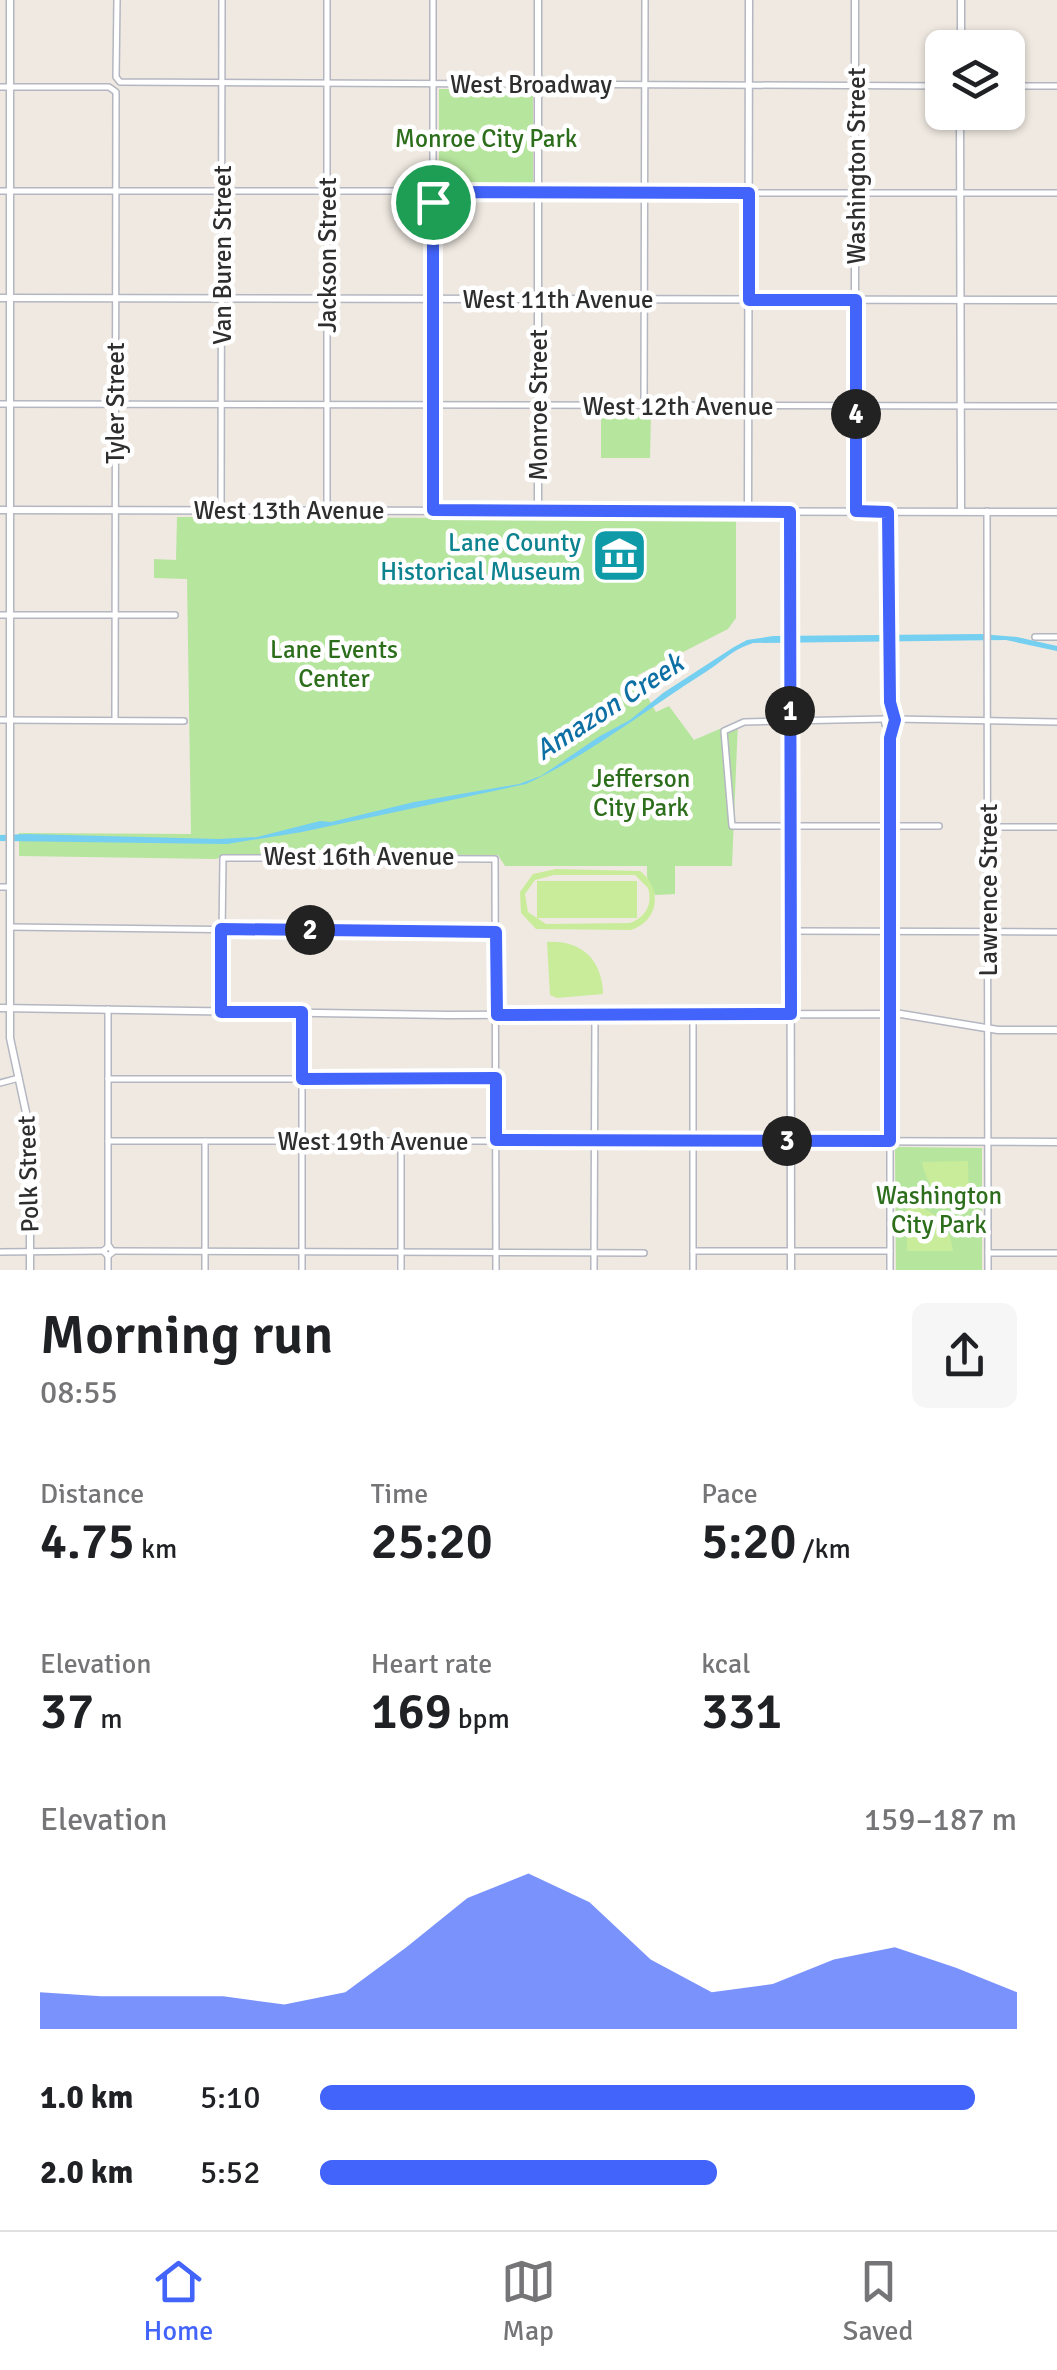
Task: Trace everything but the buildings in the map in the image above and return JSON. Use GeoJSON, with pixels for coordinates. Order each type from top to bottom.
{"type":"FeatureCollection","features":[{"type":"Feature","properties":{"kind":"main road","name":"Polk Street"},"geometry":{"type":"LineString","coordinates":[[10,0],[10,1008],[11,1045],[30,1131],[30,1270]]}},
{"type":"Feature","properties":{"kind":"main road","name":"Monroe Street"},"geometry":{"type":"LineString","coordinates":[[538,0],[538,511]]}},
{"type":"Feature","properties":{"kind":"main road"},"geometry":{"type":"LineString","coordinates":[[748,511],[749,0]]}},
{"type":"Feature","properties":{"kind":"main road","name":"Washington Street"},"geometry":{"type":"LineString","coordinates":[[856,0],[856,511]]}},
{"type":"Feature","properties":{"kind":"main road"},"geometry":{"type":"LineString","coordinates":[[960,0],[960,30]]}},
{"type":"Feature","properties":{"kind":"main road"},"geometry":{"type":"LineString","coordinates":[[960,130],[961,511]]}},
{"type":"Feature","properties":{"kind":"main road","name":"West 11th Avenue"},"geometry":{"type":"LineString","coordinates":[[0,298],[1057,300]]}},
{"type":"Feature","properties":{"kind":"main road","name":"West 13th Avenue"},"geometry":{"type":"LineString","coordinates":[[0,510],[1057,512]]}},
{"type":"Feature","properties":{"kind":"main road"},"geometry":{"type":"LineString","coordinates":[[790,512],[791,1270]]}},
{"type":"Feature","properties":{"kind":"main road"},"geometry":{"type":"LineString","coordinates":[[0,1008],[497,1015],[890,1014],[940,1018],[988,1028],[1057,1030]]}},
{"type":"Feature","properties":{"kind":"main road","name":"West 19th Avenue"},"geometry":{"type":"LineString","coordinates":[[791,1141],[1057,1142]]}},
{"type":"Feature","properties":{"kind":"street","name":"West Broadway"},"geometry":{"type":"LineString","coordinates":[[116,0],[119,82],[925,86]]}},
{"type":"Feature","properties":{"kind":"street","name":"Van Buren Street"},"geometry":{"type":"LineString","coordinates":[[221,510],[222,0]]}},
{"type":"Feature","properties":{"kind":"street","name":"Jackson Street"},"geometry":{"type":"LineString","coordinates":[[327,0],[327,510]]}},
{"type":"Feature","properties":{"kind":"street"},"geometry":{"type":"LineString","coordinates":[[433,0],[433,510]]}},
{"type":"Feature","properties":{"kind":"street"},"geometry":{"type":"LineString","coordinates":[[644,406],[645,0]]}},
{"type":"Feature","properties":{"kind":"street"},"geometry":{"type":"LineString","coordinates":[[0,86],[10,87]]}},
{"type":"Feature","properties":{"kind":"street"},"geometry":{"type":"LineString","coordinates":[[1025,86],[1057,86]]}},
{"type":"Feature","properties":{"kind":"street","name":"Tyler Street"},"geometry":{"type":"LineString","coordinates":[[10,87],[112,88],[116,94],[115,720]]}},
{"type":"Feature","properties":{"kind":"street"},"geometry":{"type":"LineString","coordinates":[[0,191],[1057,193]]}},
{"type":"Feature","properties":{"kind":"street","name":"West 12th Avenue"},"geometry":{"type":"LineString","coordinates":[[0,404],[1057,406]]}},
{"type":"Feature","properties":{"kind":"street","name":"Lawrence Street"},"geometry":{"type":"LineString","coordinates":[[987,511],[988,1270]]}},
{"type":"Feature","properties":{"kind":"street"},"geometry":{"type":"LineString","coordinates":[[888,512],[890,1270]]}},
{"type":"Feature","properties":{"kind":"street"},"geometry":{"type":"LineString","coordinates":[[0,615],[175,615]]}},
{"type":"Feature","properties":{"kind":"street"},"geometry":{"type":"LineString","coordinates":[[1035,636],[1057,637]]}},
{"type":"Feature","properties":{"kind":"street"},"geometry":{"type":"LineString","coordinates":[[0,720],[184,721]]}},
{"type":"Feature","properties":{"kind":"street"},"geometry":{"type":"LineString","coordinates":[[939,826],[732,826],[724,733],[744,722],[1057,722]]}},
{"type":"Feature","properties":{"kind":"street"},"geometry":{"type":"LineString","coordinates":[[988,827],[1057,827]]}},
{"type":"Feature","properties":{"kind":"street","name":"West 16th Avenue"},"geometry":{"type":"LineString","coordinates":[[221,929],[223,858],[495,858],[496,932]]}},
{"type":"Feature","properties":{"kind":"street"},"geometry":{"type":"LineString","coordinates":[[0,887],[10,887]]}},
{"type":"Feature","properties":{"kind":"street"},"geometry":{"type":"LineString","coordinates":[[10,926],[496,932],[496,1270]]}},
{"type":"Feature","properties":{"kind":"street"},"geometry":{"type":"LineString","coordinates":[[221,929],[221,1012]]}},
{"type":"Feature","properties":{"kind":"street"},"geometry":{"type":"LineString","coordinates":[[791,931],[1057,932]]}},
{"type":"Feature","properties":{"kind":"street"},"geometry":{"type":"LineString","coordinates":[[108,1008],[108,1270]]}},
{"type":"Feature","properties":{"kind":"street"},"geometry":{"type":"LineString","coordinates":[[302,1012],[302,1270]]}},
{"type":"Feature","properties":{"kind":"street"},"geometry":{"type":"LineString","coordinates":[[594,1270],[595,1014]]}},
{"type":"Feature","properties":{"kind":"street"},"geometry":{"type":"LineString","coordinates":[[693,1014],[693,1270]]}},
{"type":"Feature","properties":{"kind":"street"},"geometry":{"type":"LineString","coordinates":[[0,1083],[19,1078]]}},
{"type":"Feature","properties":{"kind":"street"},"geometry":{"type":"LineString","coordinates":[[108,1079],[496,1078]]}},
{"type":"Feature","properties":{"kind":"street"},"geometry":{"type":"LineString","coordinates":[[400,1140],[400,1270]]}},
{"type":"Feature","properties":{"kind":"street","name":"West 19th Avenue"},"geometry":{"type":"LineString","coordinates":[[108,1141],[791,1141]]}},
{"type":"Feature","properties":{"kind":"street"},"geometry":{"type":"LineString","coordinates":[[205,1141],[206,1270]]}},
{"type":"Feature","properties":{"kind":"street"},"geometry":{"type":"LineString","coordinates":[[693,1251],[890,1251]]}},
{"type":"Feature","properties":{"kind":"street"},"geometry":{"type":"LineString","coordinates":[[0,1252],[644,1254]]}},
{"type":"Feature","properties":{"kind":"street"},"geometry":{"type":"LineString","coordinates":[[988,1253],[1057,1253]]}},
{"type":"Feature","properties":{"kind":"green space","name":"Monroe City Park"},"geometry":{"type":"Polygon","coordinates":[[[439,89],[533,89],[533,187],[439,187],[439,89]]]}},
{"type":"Feature","properties":{"kind":"green space"},"geometry":{"type":"Polygon","coordinates":[[[601,414],[651,414],[650,458],[601,458],[601,414]]]}},
{"type":"Feature","properties":{"kind":"green space","name":"Lane Events Center"},"geometry":{"type":"Polygon","coordinates":[[[177,517],[736,519],[736,618],[728,629],[638,675],[633,689],[648,698],[656,712],[669,706],[694,740],[738,721],[732,866],[675,866],[675,894],[655,895],[647,866],[505,866],[498,855],[227,854],[216,859],[19,856],[19,833],[191,834],[187,579],[154,578],[154,559],[176,560],[177,517]]]}},
{"type":"Feature","properties":{"kind":"green space"},"geometry":{"type":"Polygon","coordinates":[[[556,869],[640,871],[652,887],[655,904],[647,920],[631,930],[536,929],[521,913],[520,892],[533,874],[556,869]],[[554,875],[535,880],[525,894],[528,912],[546,924],[630,923],[644,914],[650,899],[648,888],[635,875],[554,875]]]}},
{"type":"Feature","properties":{"kind":"green space"},"geometry":{"type":"Polygon","coordinates":[[[537,881],[637,881],[637,918],[537,918],[537,881]]]}},
{"type":"Feature","properties":{"kind":"green space"},"geometry":{"type":"Polygon","coordinates":[[[547,942],[570,944],[587,954],[599,971],[603,994],[557,998],[550,995],[547,942]]]}},
{"type":"Feature","properties":{"kind":"green space","name":"Washington City Park"},"geometry":{"type":"Polygon","coordinates":[[[898,1147],[982,1148],[982,1270],[896,1270],[898,1147]]]}},
{"type":"Feature","properties":{"kind":"green space"},"geometry":{"type":"Polygon","coordinates":[[[968,1161],[969,1206],[951,1202],[937,1193],[922,1162],[968,1161]]]}},
{"type":"Feature","properties":{"kind":"green space"},"geometry":{"type":"Polygon","coordinates":[[[907,1205],[933,1213],[939,1219],[948,1232],[953,1251],[907,1251],[907,1205]]]}},
{"type":"Feature","properties":{"kind":"water"},"geometry":{"type":"Polygon","coordinates":[[[773,636],[1017,637],[1057,646],[1057,651],[1006,640],[753,643],[732,653],[593,747],[549,773],[526,784],[227,844],[0,841],[0,835],[27,834],[257,837],[320,821],[519,784],[541,776],[630,720],[663,693],[747,640],[773,636]]]}},
{"type":"Feature","properties":{"kind":"place","name":"Lane County Historical Museum"},"geometry":{"type":"Point","coordinates":[620,556]}},
{"type":"Feature","properties":{"kind":"route"},"geometry":{"type":"LineString","coordinates":[[443,192],[749,193],[749,300],[856,300],[856,511],[888,512],[890,702],[895,720],[890,738],[890,1141],[496,1140],[496,1078],[302,1079],[302,1012],[221,1012],[221,929],[496,932],[497,1015],[791,1014],[790,512],[433,510],[433,202],[443,192]]}},
{"type":"Feature","properties":{"kind":"water label","name":"Amazon Creek"},"geometry":{"type":"Point","coordinates":[609,707]}},
{"type":"Feature","properties":{"kind":"park label","name":"Jefferson City Park"},"geometry":{"type":"Point","coordinates":[641,792]}}]}
